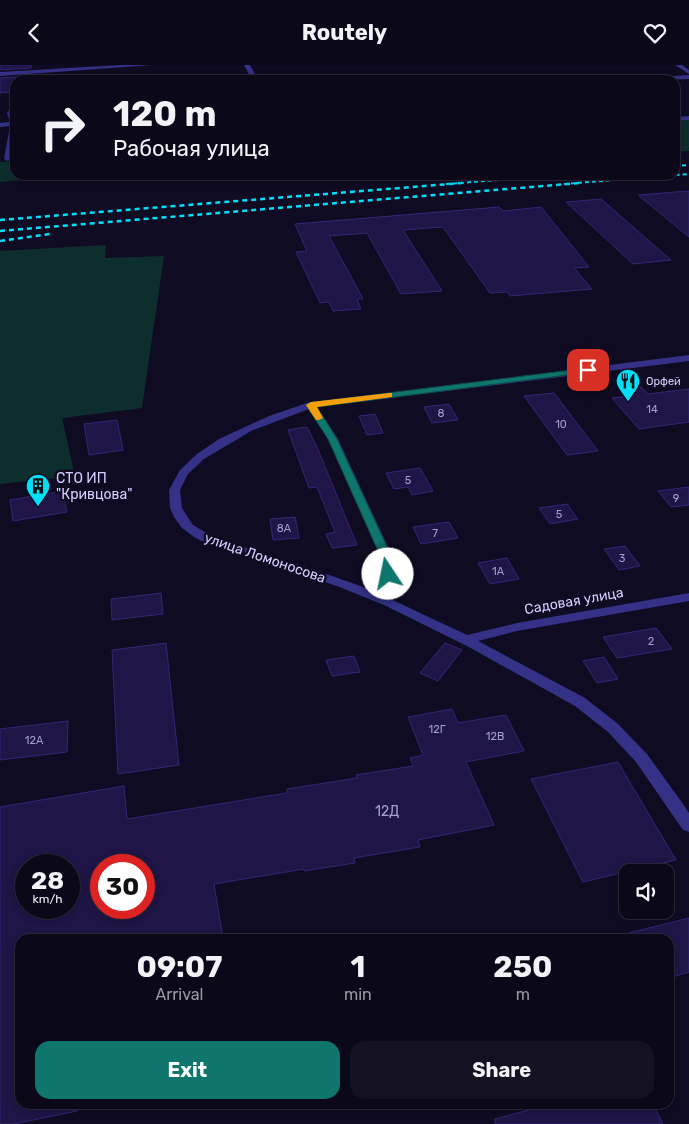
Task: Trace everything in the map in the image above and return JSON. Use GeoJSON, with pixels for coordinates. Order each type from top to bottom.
{"type":"FeatureCollection","features":[{"type":"Feature","properties":{"kind":"street"},"geometry":{"type":"LineString","coordinates":[[0,74],[149,65]]}},
{"type":"Feature","properties":{"kind":"street"},"geometry":{"type":"LineString","coordinates":[[678,65],[689,72]]}},
{"type":"Feature","properties":{"kind":"street"},"geometry":{"type":"LineString","coordinates":[[4,159],[10,138]]}},
{"type":"Feature","properties":{"kind":"street","name":"улица Ломоносова"},"geometry":{"type":"LineString","coordinates":[[689,358],[311,405],[289,411],[252,426],[208,451],[191,464],[180,477],[173,501],[179,517],[191,530],[211,541],[374,597],[465,639],[580,703],[607,722],[629,743],[650,767],[689,826]]}},
{"type":"Feature","properties":{"kind":"street"},"geometry":{"type":"LineString","coordinates":[[311,405],[333,439],[388,562],[388,574],[374,597]]}},
{"type":"Feature","properties":{"kind":"street","name":"Садовая улица"},"geometry":{"type":"LineString","coordinates":[[465,639],[517,627],[689,597]]}},
{"type":"Feature","properties":{"kind":"green space"},"geometry":{"type":"Polygon","coordinates":[[[689,120],[689,151],[680,152],[680,121],[689,120]]]}},
{"type":"Feature","properties":{"kind":"green space"},"geometry":{"type":"Polygon","coordinates":[[[10,161],[10,180],[23,180],[0,182],[0,162],[10,161]]]}},
{"type":"Feature","properties":{"kind":"green space"},"geometry":{"type":"Polygon","coordinates":[[[106,245],[105,258],[164,256],[142,408],[62,418],[75,476],[0,484],[0,251],[106,245]]]}},
{"type":"Feature","properties":{"kind":"building"},"geometry":{"type":"Polygon","coordinates":[[[0,65],[31,65],[31,68],[0,70],[0,65]]]}},
{"type":"Feature","properties":{"kind":"building"},"geometry":{"type":"Polygon","coordinates":[[[10,77],[10,92],[0,93],[0,78],[10,77]]]}},
{"type":"Feature","properties":{"kind":"building"},"geometry":{"type":"Polygon","coordinates":[[[689,191],[689,237],[638,195],[689,191]]]}},
{"type":"Feature","properties":{"kind":"building"},"geometry":{"type":"Polygon","coordinates":[[[601,199],[671,260],[633,264],[566,202],[601,199]]]}},
{"type":"Feature","properties":{"kind":"building"},"geometry":{"type":"Polygon","coordinates":[[[499,207],[503,211],[541,207],[589,267],[574,268],[592,289],[510,296],[507,292],[490,293],[443,227],[403,230],[442,291],[401,294],[367,233],[329,236],[363,299],[357,299],[361,309],[333,311],[329,302],[320,303],[296,252],[307,251],[295,224],[499,207]]]}},
{"type":"Feature","properties":{"kind":"building"},"geometry":{"type":"Polygon","coordinates":[[[641,387],[648,394],[689,389],[689,422],[639,429],[612,398],[630,396],[624,389],[641,387]]]}},
{"type":"Feature","properties":{"kind":"building"},"geometry":{"type":"Polygon","coordinates":[[[554,393],[598,451],[567,455],[524,396],[554,393]]]}},
{"type":"Feature","properties":{"kind":"building"},"geometry":{"type":"Polygon","coordinates":[[[449,404],[458,420],[432,423],[424,407],[449,404]]]}},
{"type":"Feature","properties":{"kind":"building"},"geometry":{"type":"Polygon","coordinates":[[[375,414],[383,433],[367,435],[359,416],[375,414]]]}},
{"type":"Feature","properties":{"kind":"building"},"geometry":{"type":"Polygon","coordinates":[[[117,420],[123,450],[89,455],[84,424],[117,420]]]}},
{"type":"Feature","properties":{"kind":"building"},"geometry":{"type":"Polygon","coordinates":[[[307,427],[357,545],[332,548],[326,534],[335,532],[317,487],[309,488],[288,430],[307,427]]]}},
{"type":"Feature","properties":{"kind":"building"},"geometry":{"type":"Polygon","coordinates":[[[420,468],[433,491],[412,495],[408,487],[394,489],[386,473],[420,468]]]}},
{"type":"Feature","properties":{"kind":"building"},"geometry":{"type":"Polygon","coordinates":[[[689,487],[689,505],[671,507],[658,491],[689,487]]]}},
{"type":"Feature","properties":{"kind":"building","name":"СТО ИП \"Кривцова\""},"geometry":{"type":"Polygon","coordinates":[[[62,491],[67,512],[13,521],[10,500],[62,491]]]}},
{"type":"Feature","properties":{"kind":"building"},"geometry":{"type":"Polygon","coordinates":[[[567,504],[578,519],[550,524],[539,508],[567,504]]]}},
{"type":"Feature","properties":{"kind":"building"},"geometry":{"type":"Polygon","coordinates":[[[295,517],[299,538],[273,540],[270,519],[295,517]]]}},
{"type":"Feature","properties":{"kind":"building"},"geometry":{"type":"Polygon","coordinates":[[[449,522],[458,538],[421,544],[413,527],[449,522]]]}},
{"type":"Feature","properties":{"kind":"building"},"geometry":{"type":"Polygon","coordinates":[[[625,546],[640,566],[619,570],[604,549],[625,546]]]}},
{"type":"Feature","properties":{"kind":"building"},"geometry":{"type":"Polygon","coordinates":[[[507,558],[519,579],[490,584],[478,563],[507,558]]]}},
{"type":"Feature","properties":{"kind":"building"},"geometry":{"type":"Polygon","coordinates":[[[161,593],[163,614],[112,620],[111,599],[161,593]]]}},
{"type":"Feature","properties":{"kind":"building"},"geometry":{"type":"Polygon","coordinates":[[[656,628],[672,649],[617,658],[603,637],[656,628]]]}},
{"type":"Feature","properties":{"kind":"building"},"geometry":{"type":"Polygon","coordinates":[[[166,643],[179,765],[118,774],[112,650],[166,643]]]}},
{"type":"Feature","properties":{"kind":"building"},"geometry":{"type":"Polygon","coordinates":[[[445,643],[462,650],[438,681],[420,673],[445,643]]]}},
{"type":"Feature","properties":{"kind":"building"},"geometry":{"type":"Polygon","coordinates":[[[354,656],[360,672],[332,676],[326,660],[354,656]]]}},
{"type":"Feature","properties":{"kind":"building"},"geometry":{"type":"Polygon","coordinates":[[[604,657],[618,679],[597,683],[583,661],[604,657]]]}},
{"type":"Feature","properties":{"kind":"building"},"geometry":{"type":"Polygon","coordinates":[[[452,709],[458,723],[506,715],[524,751],[466,762],[494,825],[418,840],[420,847],[354,858],[355,863],[304,871],[304,869],[214,884],[222,934],[15,934],[15,1109],[77,1109],[77,1111],[14,1124],[0,1124],[0,807],[124,786],[127,819],[287,793],[287,789],[357,778],[356,775],[413,766],[410,758],[423,755],[408,717],[452,709]]]}},
{"type":"Feature","properties":{"kind":"building"},"geometry":{"type":"Polygon","coordinates":[[[68,721],[67,752],[0,760],[0,729],[68,721]]]}},
{"type":"Feature","properties":{"kind":"building"},"geometry":{"type":"Polygon","coordinates":[[[618,762],[676,860],[659,864],[619,864],[619,873],[583,882],[531,779],[618,762]]]}},
{"type":"Feature","properties":{"kind":"building"},"geometry":{"type":"Polygon","coordinates":[[[689,918],[689,972],[674,976],[674,934],[629,933],[689,918]]]}},
{"type":"Feature","properties":{"kind":"building"},"geometry":{"type":"Polygon","coordinates":[[[533,1109],[656,1109],[663,1124],[495,1124],[495,1119],[533,1109]]]}},
{"type":"Feature","properties":{"kind":"railway"},"geometry":{"type":"LineString","coordinates":[[680,166],[689,165]]}},
{"type":"Feature","properties":{"kind":"railway"},"geometry":{"type":"LineString","coordinates":[[680,175],[689,174]]}},
{"type":"Feature","properties":{"kind":"railway"},"geometry":{"type":"LineString","coordinates":[[446,184],[498,180]]}},
{"type":"Feature","properties":{"kind":"railway"},"geometry":{"type":"LineString","coordinates":[[564,184],[614,180]]}},
{"type":"Feature","properties":{"kind":"railway"},"geometry":{"type":"LineString","coordinates":[[0,220],[462,183]]}},
{"type":"Feature","properties":{"kind":"railway"},"geometry":{"type":"LineString","coordinates":[[0,231],[579,183]]}},
{"type":"Feature","properties":{"kind":"railway"},"geometry":{"type":"LineString","coordinates":[[0,241],[50,234]]}},
{"type":"Feature","properties":{"kind":"slow traffic"},"geometry":{"type":"LineString","coordinates":[[319,418],[311,405],[389,395]]}},
{"type":"Feature","properties":{"kind":"place","name":"Орфей"},"geometry":{"type":"Point","coordinates":[628,402]}},
{"type":"Feature","properties":{"kind":"place","name":"СТО ИП \"Кривцова\""},"geometry":{"type":"Point","coordinates":[38,507]}},
{"type":"Feature","properties":{"kind":"route"},"geometry":{"type":"LineString","coordinates":[[388,574],[388,562],[333,439],[311,405],[588,370]]}}]}
